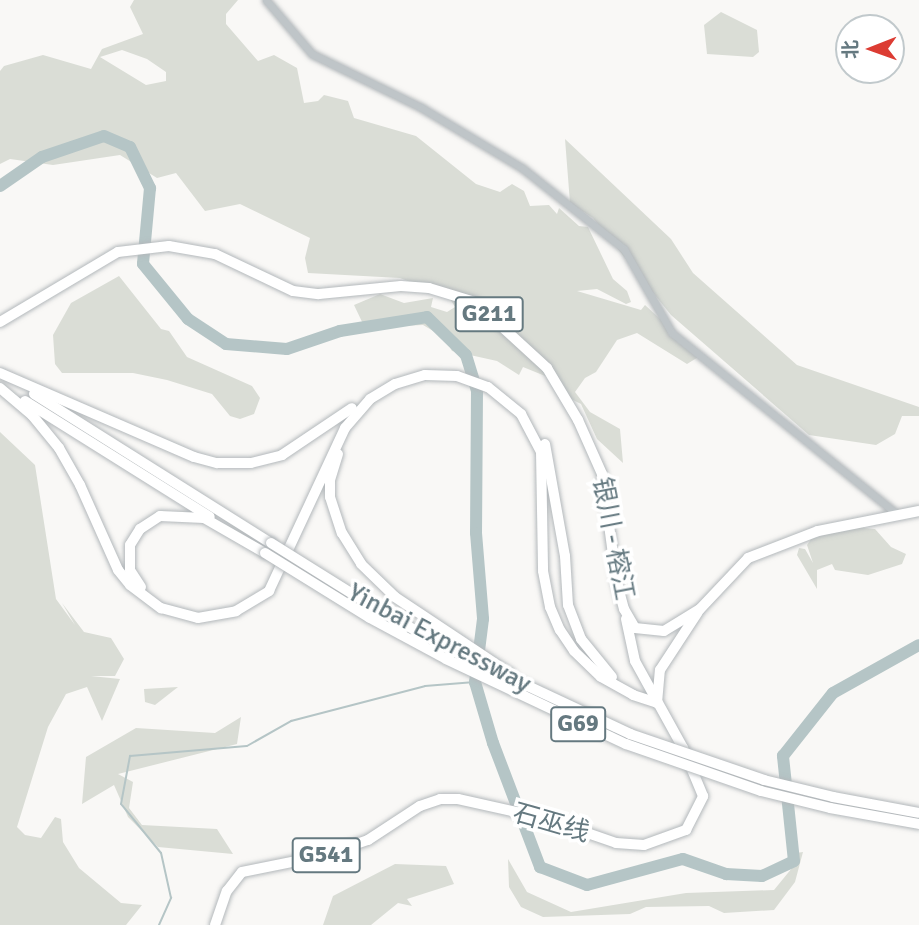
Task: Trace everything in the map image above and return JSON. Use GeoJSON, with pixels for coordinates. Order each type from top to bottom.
{"type":"FeatureCollection","features":[{"type":"Feature","properties":{"kind":"highway","name":"银川 - 榕江"},"geometry":{"type":"LineString","coordinates":[[0,322],[118,252],[169,246],[215,254],[293,291],[319,293],[401,286],[429,288],[475,302],[547,368],[578,420],[602,474],[624,609],[635,628],[664,631],[700,609],[748,558],[818,531],[919,511]]}},
{"type":"Feature","properties":{"kind":"highway"},"geometry":{"type":"LineString","coordinates":[[0,373],[194,457],[229,464],[262,461],[282,455],[352,408],[374,387],[392,378],[458,370],[510,394],[526,410],[543,439],[565,556],[568,605],[587,650],[618,682],[657,703]]}},
{"type":"Feature","properties":{"kind":"highway"},"geometry":{"type":"LineString","coordinates":[[0,388],[32,415],[59,448],[80,485],[118,569],[130,585],[152,604],[189,617],[208,618],[236,611],[269,591],[345,428],[363,405],[386,388],[435,371]]}},
{"type":"Feature","properties":{"kind":"highway","name":"Yinbai Expressway"},"geometry":{"type":"LineString","coordinates":[[0,373],[82,422],[268,548],[426,649],[615,740],[693,770],[830,808],[919,824]]}},
{"type":"Feature","properties":{"kind":"highway"},"geometry":{"type":"LineString","coordinates":[[489,384],[521,414],[541,452],[542,558],[551,607],[574,651],[611,684],[657,703]]}},
{"type":"Feature","properties":{"kind":"highway","name":"Yinbai Expressway"},"geometry":{"type":"LineString","coordinates":[[0,388],[268,548],[411,628],[533,690],[630,734],[730,770],[821,795],[919,813]]}},
{"type":"Feature","properties":{"kind":"highway"},"geometry":{"type":"LineString","coordinates":[[268,548],[204,519],[172,514],[154,518],[139,529],[130,545],[128,563],[134,581],[172,606],[198,611],[217,610],[250,597],[264,587],[308,487],[352,408]]}},
{"type":"Feature","properties":{"kind":"highway"},"geometry":{"type":"LineString","coordinates":[[345,428],[330,480],[331,497],[337,521],[354,554],[368,573],[395,597],[533,690]]}},
{"type":"Feature","properties":{"kind":"highway"},"geometry":{"type":"LineString","coordinates":[[624,609],[635,661],[657,703]]}},
{"type":"Feature","properties":{"kind":"highway"},"geometry":{"type":"LineString","coordinates":[[657,703],[660,670],[700,609]]}},
{"type":"Feature","properties":{"kind":"highway","name":"石巫线"},"geometry":{"type":"LineString","coordinates":[[215,925],[227,891],[242,872],[333,852],[368,841],[420,806],[440,799],[458,799],[544,818],[616,844],[644,845],[686,830],[703,796],[683,748],[657,703]]}},
{"type":"Feature","properties":{"kind":"street"},"geometry":{"type":"LineString","coordinates":[[266,0],[312,54],[422,108],[522,168],[625,249],[672,333],[899,515]]}},
{"type":"Feature","properties":{"kind":"shaded area"},"geometry":{"type":"Polygon","coordinates":[[[134,0],[238,0],[226,14],[226,24],[258,61],[274,55],[297,68],[304,103],[318,101],[324,95],[348,101],[354,118],[416,136],[476,184],[500,192],[512,184],[524,191],[530,206],[549,205],[557,214],[559,208],[579,226],[588,227],[613,279],[627,291],[631,302],[626,304],[597,289],[577,291],[641,310],[645,305],[700,356],[687,364],[637,333],[617,340],[596,372],[585,378],[575,392],[590,412],[620,429],[623,463],[597,439],[581,404],[569,398],[560,382],[523,367],[519,375],[497,361],[452,351],[445,338],[423,325],[377,327],[368,322],[364,326],[354,305],[380,294],[404,303],[433,298],[431,307],[447,312],[455,307],[449,297],[400,278],[308,273],[305,258],[310,238],[240,204],[205,211],[176,173],[157,178],[120,155],[53,165],[10,159],[0,164],[0,71],[4,66],[43,55],[91,69],[102,49],[143,34],[130,7],[134,0]],[[122,50],[100,57],[146,85],[166,81],[166,72],[147,59],[122,50]]]}},
{"type":"Feature","properties":{"kind":"shaded area"},"geometry":{"type":"Polygon","coordinates":[[[721,12],[757,30],[759,52],[753,57],[707,54],[704,25],[721,12]]]}},
{"type":"Feature","properties":{"kind":"shaded area"},"geometry":{"type":"Polygon","coordinates":[[[565,139],[671,239],[693,273],[797,365],[919,407],[919,416],[902,416],[895,434],[876,445],[809,435],[671,315],[593,218],[570,203],[565,139]]]}},
{"type":"Feature","properties":{"kind":"shaded area"},"geometry":{"type":"Polygon","coordinates":[[[119,276],[161,329],[169,331],[187,357],[252,386],[260,398],[254,414],[240,419],[230,416],[212,394],[167,380],[133,373],[62,373],[55,364],[53,335],[71,303],[119,276]]]}},
{"type":"Feature","properties":{"kind":"shaded area"},"geometry":{"type":"Polygon","coordinates":[[[0,432],[35,465],[56,599],[75,625],[62,603],[84,632],[111,638],[124,659],[115,676],[91,676],[120,679],[102,721],[87,687],[66,694],[48,727],[17,827],[25,835],[41,838],[55,817],[61,819],[63,842],[79,868],[121,903],[142,905],[126,925],[0,925],[0,432]]]}},
{"type":"Feature","properties":{"kind":"shaded area"},"geometry":{"type":"Polygon","coordinates":[[[863,523],[864,528],[875,529],[891,547],[906,554],[902,564],[868,575],[835,570],[832,564],[817,570],[817,589],[797,555],[799,548],[805,549],[813,563],[807,545],[811,539],[863,523]]]}},
{"type":"Feature","properties":{"kind":"shaded area"},"geometry":{"type":"Polygon","coordinates":[[[178,687],[155,705],[145,702],[144,689],[178,687]]]}},
{"type":"Feature","properties":{"kind":"shaded area"},"geometry":{"type":"Polygon","coordinates":[[[241,717],[237,744],[118,774],[133,782],[129,808],[142,825],[217,829],[233,854],[158,847],[128,817],[114,785],[82,804],[86,757],[136,728],[215,733],[241,717]]]}},
{"type":"Feature","properties":{"kind":"shaded area"},"geometry":{"type":"Polygon","coordinates":[[[803,852],[795,882],[774,910],[724,913],[709,906],[646,907],[630,914],[543,917],[521,907],[509,887],[508,859],[527,892],[571,912],[686,893],[774,890],[792,868],[796,853],[803,852]]]}},
{"type":"Feature","properties":{"kind":"shaded area"},"geometry":{"type":"Polygon","coordinates":[[[395,864],[446,866],[454,884],[407,899],[412,906],[398,903],[371,925],[323,925],[333,896],[395,864]]]}},
{"type":"Feature","properties":{"kind":"waterway"},"geometry":{"type":"LineString","coordinates":[[0,186],[42,157],[104,136],[130,147],[150,188],[143,264],[188,319],[226,344],[287,349],[340,331],[427,317],[466,355],[477,391],[476,533],[483,619],[475,682],[493,743],[540,867],[587,885],[683,859],[726,874],[762,876],[794,861],[783,756],[833,693],[919,645]]}},
{"type":"Feature","properties":{"kind":"waterway"},"geometry":{"type":"LineString","coordinates":[[159,925],[171,898],[161,853],[121,804],[130,756],[247,746],[291,721],[425,686],[475,682]]}}]}
